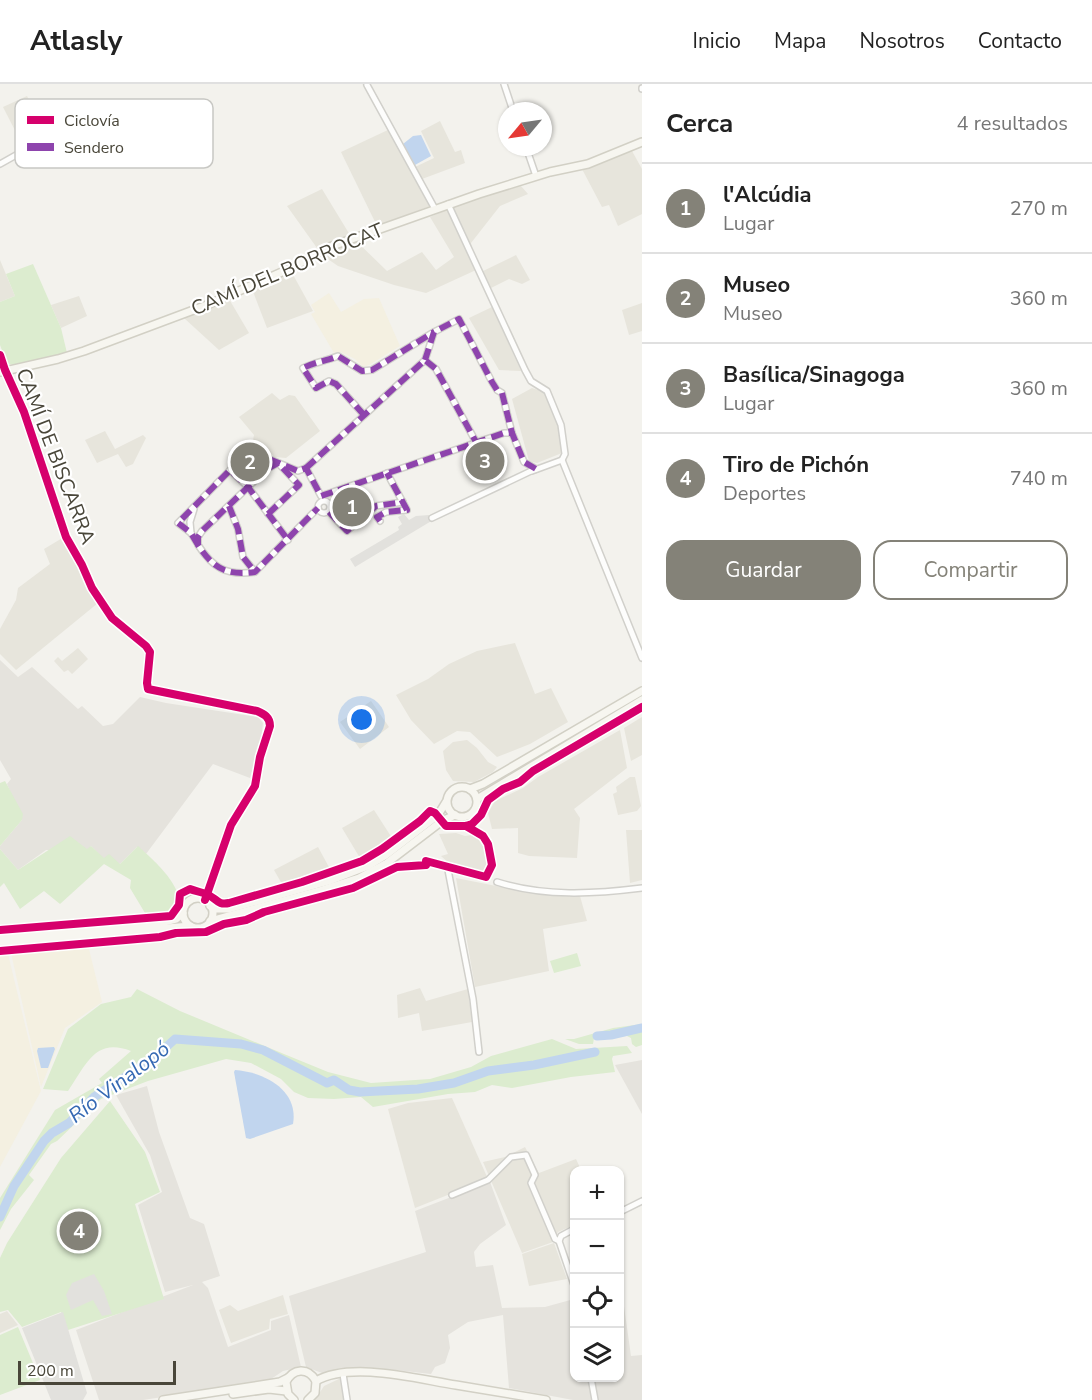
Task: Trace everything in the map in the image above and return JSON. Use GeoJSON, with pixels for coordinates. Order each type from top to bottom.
{"type":"FeatureCollection","features":[{"type":"Feature","properties":{"kind":"main road","name":"CAMÍ DEL BORROCAT"},"geometry":{"type":"LineString","coordinates":[[2,371],[75,354],[207,305],[291,268],[332,246],[448,204],[536,176],[588,164],[642,142]]}},
{"type":"Feature","properties":{"kind":"main road"},"geometry":{"type":"LineString","coordinates":[[470,789],[477,799],[477,807],[463,818],[454,815],[449,811],[447,802],[448,795],[453,789],[462,787],[470,789],[483,784],[642,691]]}},
{"type":"Feature","properties":{"kind":"main road"},"geometry":{"type":"LineString","coordinates":[[477,799],[642,700]]}},
{"type":"Feature","properties":{"kind":"main road"},"geometry":{"type":"LineString","coordinates":[[0,938],[160,923],[176,919],[189,901],[197,899],[216,909],[229,909],[329,881],[360,870],[386,855],[438,816],[447,802]]}},
{"type":"Feature","properties":{"kind":"main road"},"geometry":{"type":"LineString","coordinates":[[0,943],[190,926],[199,928],[210,921],[359,878],[387,863],[442,821],[454,815]]}},
{"type":"Feature","properties":{"kind":"main road"},"geometry":{"type":"LineString","coordinates":[[207,903],[212,914],[210,921]]}},
{"type":"Feature","properties":{"kind":"main road"},"geometry":{"type":"LineString","coordinates":[[183,912],[185,921],[190,926]]}},
{"type":"Feature","properties":{"kind":"main road"},"geometry":{"type":"LineString","coordinates":[[163,1400],[280,1382],[295,1372],[304,1371],[311,1374],[316,1381],[315,1393],[308,1400]]}},
{"type":"Feature","properties":{"kind":"main road"},"geometry":{"type":"LineString","coordinates":[[316,1381],[324,1376],[364,1372],[546,1400]]}},
{"type":"Feature","properties":{"kind":"main road"},"geometry":{"type":"LineString","coordinates":[[286,1391],[288,1378]]}},
{"type":"Feature","properties":{"kind":"main road"},"geometry":{"type":"LineString","coordinates":[[192,1400],[277,1388],[286,1391],[294,1400]]}},
{"type":"Feature","properties":{"kind":"street"},"geometry":{"type":"LineString","coordinates":[[504,84],[510,102]]}},
{"type":"Feature","properties":{"kind":"street"},"geometry":{"type":"LineString","coordinates":[[367,85],[435,209]]}},
{"type":"Feature","properties":{"kind":"street"},"geometry":{"type":"LineString","coordinates":[[0,164],[15,156]]}},
{"type":"Feature","properties":{"kind":"street"},"geometry":{"type":"LineString","coordinates":[[529,156],[536,176]]}},
{"type":"Feature","properties":{"kind":"street"},"geometry":{"type":"LineString","coordinates":[[432,518],[533,470],[562,460],[565,454],[561,425],[547,391],[531,381],[525,370],[448,204]]}},
{"type":"Feature","properties":{"kind":"street"},"geometry":{"type":"LineString","coordinates":[[364,415],[336,384],[329,381],[316,387],[303,368],[315,361],[338,356],[362,371],[372,369],[459,319],[492,382],[502,393],[512,433],[524,462],[533,470]]}},
{"type":"Feature","properties":{"kind":"street"},"geometry":{"type":"LineString","coordinates":[[269,459],[298,471],[306,468],[425,360],[434,333]]}},
{"type":"Feature","properties":{"kind":"street","name":"CAMÍ DE BISCARRA"},"geometry":{"type":"LineString","coordinates":[[0,355],[2,371],[24,412],[66,537],[92,588],[112,618],[146,646],[150,652],[148,689],[257,711],[269,720],[270,726],[260,757],[255,786],[231,825],[207,903]]}},
{"type":"Feature","properties":{"kind":"street"},"geometry":{"type":"LineString","coordinates":[[425,360],[436,369],[476,442]]}},
{"type":"Feature","properties":{"kind":"street"},"geometry":{"type":"LineString","coordinates":[[288,540],[248,488],[230,470],[178,524],[191,533],[214,565],[234,573],[255,572],[288,540],[318,508],[322,499],[387,473],[476,442],[504,433],[512,433]]}},
{"type":"Feature","properties":{"kind":"street"},"geometry":{"type":"LineString","coordinates":[[562,460],[642,658]]}},
{"type":"Feature","properties":{"kind":"street"},"geometry":{"type":"LineString","coordinates":[[198,545],[198,537],[202,531],[267,469],[278,463]]}},
{"type":"Feature","properties":{"kind":"street"},"geometry":{"type":"LineString","coordinates":[[268,514],[299,485],[278,463]]}},
{"type":"Feature","properties":{"kind":"street"},"geometry":{"type":"LineString","coordinates":[[306,468],[322,499],[330,504],[329,512]]}},
{"type":"Feature","properties":{"kind":"street"},"geometry":{"type":"LineString","coordinates":[[380,521],[377,517],[386,512],[407,510],[387,473]]}},
{"type":"Feature","properties":{"kind":"street"},"geometry":{"type":"LineString","coordinates":[[329,512],[347,531],[376,506],[403,502]]}},
{"type":"Feature","properties":{"kind":"street"},"geometry":{"type":"LineString","coordinates":[[191,533],[190,522],[196,505]]}},
{"type":"Feature","properties":{"kind":"street"},"geometry":{"type":"LineString","coordinates":[[229,506],[238,530],[243,557],[255,572]]}},
{"type":"Feature","properties":{"kind":"street"},"geometry":{"type":"LineString","coordinates":[[318,508],[323,514],[329,512]]}},
{"type":"Feature","properties":{"kind":"street"},"geometry":{"type":"LineString","coordinates":[[448,870],[473,999],[479,1052]]}},
{"type":"Feature","properties":{"kind":"street"},"geometry":{"type":"LineString","coordinates":[[497,882],[534,891],[554,893],[642,888]]}},
{"type":"Feature","properties":{"kind":"street"},"geometry":{"type":"LineString","coordinates":[[452,1195],[488,1180],[511,1157],[526,1155],[535,1175],[531,1183],[555,1239],[559,1241],[570,1274]]}},
{"type":"Feature","properties":{"kind":"street"},"geometry":{"type":"LineString","coordinates":[[624,1210],[642,1201]]}},
{"type":"Feature","properties":{"kind":"street"},"geometry":{"type":"LineString","coordinates":[[559,1241],[561,1236],[570,1231]]}},
{"type":"Feature","properties":{"kind":"street"},"geometry":{"type":"LineString","coordinates":[[343,1374],[347,1400]]}},
{"type":"Feature","properties":{"kind":"street"},"geometry":{"type":"LineString","coordinates":[[592,1382],[595,1400]]}},
{"type":"Feature","properties":{"kind":"shaded area"},"geometry":{"type":"Polygon","coordinates":[[[15,102],[15,130],[3,107],[15,102]]]}},
{"type":"Feature","properties":{"kind":"shaded area"},"geometry":{"type":"Polygon","coordinates":[[[440,121],[455,152],[461,150],[465,163],[422,179],[415,167],[434,158],[421,131],[440,121]]]}},
{"type":"Feature","properties":{"kind":"shaded area"},"geometry":{"type":"Polygon","coordinates":[[[390,129],[430,206],[377,226],[341,152],[390,129]]]}},
{"type":"Feature","properties":{"kind":"shaded area"},"geometry":{"type":"Polygon","coordinates":[[[632,151],[642,169],[642,214],[618,226],[609,205],[602,207],[582,169],[632,151]]]}},
{"type":"Feature","properties":{"kind":"shaded area"},"geometry":{"type":"Polygon","coordinates":[[[521,186],[528,194],[500,206],[471,243],[476,270],[426,293],[338,266],[322,255],[287,206],[322,189],[350,235],[387,271],[422,252],[436,270],[454,257],[430,217],[469,200],[521,186]]]}},
{"type":"Feature","properties":{"kind":"shaded area"},"geometry":{"type":"Polygon","coordinates":[[[516,255],[530,280],[522,284],[509,279],[489,289],[481,272],[516,255]]]}},
{"type":"Feature","properties":{"kind":"shaded area"},"geometry":{"type":"Polygon","coordinates":[[[0,260],[15,296],[0,302],[0,260]]]}},
{"type":"Feature","properties":{"kind":"shaded area"},"geometry":{"type":"Polygon","coordinates":[[[291,271],[313,311],[267,328],[252,289],[291,271]]]}},
{"type":"Feature","properties":{"kind":"shaded area"},"geometry":{"type":"Polygon","coordinates":[[[329,293],[341,312],[364,299],[379,298],[400,346],[363,367],[355,359],[341,352],[334,353],[311,314],[315,312],[311,305],[329,293]]]}},
{"type":"Feature","properties":{"kind":"shaded area"},"geometry":{"type":"Polygon","coordinates":[[[79,296],[87,316],[61,328],[51,305],[79,296]]]}},
{"type":"Feature","properties":{"kind":"shaded area"},"geometry":{"type":"Polygon","coordinates":[[[229,299],[249,333],[219,350],[184,318],[229,299]]]}},
{"type":"Feature","properties":{"kind":"shaded area"},"geometry":{"type":"Polygon","coordinates":[[[642,303],[642,331],[629,335],[622,310],[642,303]]]}},
{"type":"Feature","properties":{"kind":"shaded area"},"geometry":{"type":"Polygon","coordinates":[[[492,307],[521,371],[499,370],[469,318],[492,307]]]}},
{"type":"Feature","properties":{"kind":"shaded area"},"geometry":{"type":"Polygon","coordinates":[[[532,388],[544,392],[558,422],[562,453],[537,463],[529,461],[512,399],[532,388]]]}},
{"type":"Feature","properties":{"kind":"shaded area"},"geometry":{"type":"Polygon","coordinates":[[[272,393],[280,400],[289,395],[295,396],[320,431],[286,458],[274,457],[268,450],[262,454],[252,445],[254,435],[239,417],[272,393]]]}},
{"type":"Feature","properties":{"kind":"shaded area"},"geometry":{"type":"Polygon","coordinates":[[[105,431],[115,449],[143,435],[146,438],[133,464],[126,467],[118,454],[97,463],[85,440],[105,431]]]}},
{"type":"Feature","properties":{"kind":"shaded area"},"geometry":{"type":"Polygon","coordinates":[[[404,514],[409,520],[416,516],[429,515],[433,520],[355,567],[350,559],[399,530],[398,527],[402,524],[398,517],[404,514]]]}},
{"type":"Feature","properties":{"kind":"shaded area"},"geometry":{"type":"Polygon","coordinates":[[[64,537],[98,603],[16,670],[0,654],[0,629],[16,600],[18,588],[50,564],[44,549],[64,537]]]}},
{"type":"Feature","properties":{"kind":"shaded area"},"geometry":{"type":"Polygon","coordinates":[[[515,643],[535,694],[551,688],[568,722],[530,744],[497,757],[470,732],[457,731],[434,744],[411,720],[396,695],[428,679],[449,664],[477,651],[515,643]]]}},
{"type":"Feature","properties":{"kind":"shaded area"},"geometry":{"type":"Polygon","coordinates":[[[78,648],[88,659],[72,674],[68,670],[64,672],[54,661],[58,657],[62,661],[78,648]]]}},
{"type":"Feature","properties":{"kind":"shaded area"},"geometry":{"type":"Polygon","coordinates":[[[0,660],[18,677],[32,667],[78,709],[82,706],[103,726],[113,724],[140,697],[258,717],[263,723],[261,740],[250,778],[213,764],[146,854],[137,847],[120,864],[104,859],[91,846],[88,850],[46,850],[18,870],[0,849],[0,846],[22,820],[7,784],[11,779],[0,760],[0,660]]]}},
{"type":"Feature","properties":{"kind":"shaded area"},"geometry":{"type":"Polygon","coordinates":[[[371,701],[389,727],[360,749],[340,722],[371,701]]]}},
{"type":"Feature","properties":{"kind":"shaded area"},"geometry":{"type":"Polygon","coordinates":[[[642,717],[642,755],[631,761],[624,728],[642,717]]]}},
{"type":"Feature","properties":{"kind":"shaded area"},"geometry":{"type":"Polygon","coordinates":[[[620,730],[627,768],[574,809],[580,818],[577,858],[529,856],[518,853],[518,828],[492,829],[488,813],[495,801],[523,788],[620,730]]]}},
{"type":"Feature","properties":{"kind":"shaded area"},"geometry":{"type":"Polygon","coordinates":[[[467,740],[488,762],[497,767],[493,772],[474,782],[453,781],[446,770],[443,751],[453,742],[467,740]]]}},
{"type":"Feature","properties":{"kind":"shaded area"},"geometry":{"type":"Polygon","coordinates":[[[630,777],[635,777],[641,806],[637,811],[618,815],[613,794],[617,792],[616,787],[630,777]]]}},
{"type":"Feature","properties":{"kind":"shaded area"},"geometry":{"type":"Polygon","coordinates":[[[374,810],[392,838],[360,858],[342,828],[374,810]]]}},
{"type":"Feature","properties":{"kind":"shaded area"},"geometry":{"type":"Polygon","coordinates":[[[626,830],[642,830],[642,880],[630,883],[626,830]]]}},
{"type":"Feature","properties":{"kind":"shaded area"},"geometry":{"type":"Polygon","coordinates":[[[456,833],[465,836],[479,834],[482,837],[490,865],[485,873],[470,873],[449,863],[441,856],[448,854],[439,834],[456,833]]]}},
{"type":"Feature","properties":{"kind":"shaded area"},"geometry":{"type":"Polygon","coordinates":[[[318,847],[330,869],[282,884],[274,870],[318,847]]]}},
{"type":"Feature","properties":{"kind":"shaded area"},"geometry":{"type":"Polygon","coordinates":[[[456,878],[537,894],[580,896],[587,921],[543,929],[549,971],[475,987],[456,878]]]}},
{"type":"Feature","properties":{"kind":"shaded area"},"geometry":{"type":"Polygon","coordinates":[[[88,945],[102,1002],[65,1028],[41,1087],[11,953],[88,945]]]}},
{"type":"Feature","properties":{"kind":"shaded area"},"geometry":{"type":"Polygon","coordinates":[[[8,954],[41,1091],[0,1167],[0,955],[8,954]]]}},
{"type":"Feature","properties":{"kind":"shaded area"},"geometry":{"type":"Polygon","coordinates":[[[420,988],[426,1001],[468,989],[472,1022],[422,1031],[419,1013],[398,1018],[397,995],[420,988]]]}},
{"type":"Feature","properties":{"kind":"shaded area"},"geometry":{"type":"Polygon","coordinates":[[[642,1060],[642,1114],[615,1065],[642,1060]]]}},
{"type":"Feature","properties":{"kind":"shaded area"},"geometry":{"type":"Polygon","coordinates":[[[147,1086],[159,1132],[190,1218],[204,1224],[220,1276],[202,1282],[208,1288],[228,1347],[271,1330],[271,1321],[289,1315],[301,1367],[283,1371],[268,1381],[143,1400],[99,1400],[76,1330],[193,1285],[165,1292],[138,1205],[162,1192],[150,1155],[116,1095],[147,1086]]]}},
{"type":"Feature","properties":{"kind":"shaded area"},"geometry":{"type":"Polygon","coordinates":[[[452,1098],[488,1179],[415,1208],[388,1109],[408,1103],[452,1098]]]}},
{"type":"Feature","properties":{"kind":"shaded area"},"geometry":{"type":"Polygon","coordinates":[[[525,1147],[539,1173],[576,1159],[579,1166],[570,1166],[570,1227],[558,1232],[553,1242],[522,1253],[483,1162],[505,1157],[525,1147]]]}},
{"type":"Feature","properties":{"kind":"shaded area"},"geometry":{"type":"Polygon","coordinates":[[[490,1182],[506,1225],[480,1244],[474,1252],[476,1267],[493,1265],[502,1308],[545,1307],[570,1300],[570,1382],[624,1382],[624,1306],[631,1356],[642,1355],[642,1400],[573,1400],[509,1388],[503,1315],[468,1322],[448,1335],[450,1348],[445,1363],[435,1367],[431,1374],[396,1370],[347,1369],[322,1373],[306,1367],[289,1296],[426,1252],[415,1211],[490,1182]]]}},
{"type":"Feature","properties":{"kind":"shaded area"},"geometry":{"type":"Polygon","coordinates":[[[554,1243],[567,1279],[529,1286],[522,1254],[554,1243]]]}},
{"type":"Feature","properties":{"kind":"shaded area"},"geometry":{"type":"Polygon","coordinates":[[[94,1274],[104,1291],[112,1314],[102,1316],[93,1300],[71,1310],[66,1295],[72,1283],[94,1274]]]}},
{"type":"Feature","properties":{"kind":"shaded area"},"geometry":{"type":"Polygon","coordinates":[[[283,1295],[288,1314],[270,1319],[269,1329],[231,1343],[219,1310],[230,1305],[238,1311],[283,1295]]]}},
{"type":"Feature","properties":{"kind":"shaded area"},"geometry":{"type":"Polygon","coordinates":[[[7,1311],[18,1325],[0,1333],[0,1314],[7,1311]]]}},
{"type":"Feature","properties":{"kind":"shaded area"},"geometry":{"type":"Polygon","coordinates":[[[63,1312],[87,1393],[83,1400],[51,1400],[22,1328],[63,1312]]]}},
{"type":"Feature","properties":{"kind":"shaded area"},"geometry":{"type":"Polygon","coordinates":[[[341,1378],[344,1400],[315,1400],[324,1386],[341,1378]]]}},
{"type":"Feature","properties":{"kind":"green space"},"geometry":{"type":"Polygon","coordinates":[[[33,264],[61,328],[67,353],[15,365],[7,364],[0,345],[0,302],[15,296],[6,274],[33,264]]]}},
{"type":"Feature","properties":{"kind":"green space"},"geometry":{"type":"Polygon","coordinates":[[[5,781],[23,814],[22,820],[0,846],[0,783],[5,781]]]}},
{"type":"Feature","properties":{"kind":"green space"},"geometry":{"type":"Polygon","coordinates":[[[70,836],[87,849],[91,846],[104,858],[109,854],[120,864],[138,846],[169,878],[178,897],[176,906],[166,913],[145,913],[130,888],[131,880],[104,864],[60,904],[44,891],[20,909],[4,883],[0,887],[0,849],[18,870],[70,836]]]}},
{"type":"Feature","properties":{"kind":"green space"},"geometry":{"type":"Polygon","coordinates":[[[577,953],[581,966],[554,973],[550,961],[577,953]]]}},
{"type":"Feature","properties":{"kind":"green space"},"geometry":{"type":"Polygon","coordinates":[[[137,989],[180,1011],[328,1072],[371,1083],[430,1079],[471,1067],[491,1056],[552,1039],[576,1049],[627,1046],[632,1053],[613,1056],[615,1072],[571,1077],[512,1088],[492,1085],[475,1092],[448,1094],[373,1107],[361,1097],[308,1098],[294,1092],[281,1079],[251,1063],[226,1059],[148,1081],[101,1099],[51,1144],[29,1175],[34,1180],[11,1209],[0,1230],[0,1198],[55,1110],[102,1083],[99,1079],[131,1051],[108,1048],[100,1051],[86,1063],[68,1091],[43,1089],[68,1029],[101,1004],[131,997],[137,989]]]}},
{"type":"Feature","properties":{"kind":"green space"},"geometry":{"type":"Polygon","coordinates":[[[642,1024],[642,1045],[636,1047],[632,1044],[631,1038],[627,1036],[594,1038],[593,1044],[579,1044],[565,1039],[574,1039],[613,1028],[642,1024]]]}},
{"type":"Feature","properties":{"kind":"green space"},"geometry":{"type":"Polygon","coordinates":[[[110,1101],[145,1152],[160,1192],[135,1204],[164,1299],[68,1330],[61,1312],[22,1327],[8,1310],[0,1312],[0,1258],[7,1243],[61,1158],[110,1101]]]}},
{"type":"Feature","properties":{"kind":"green space"},"geometry":{"type":"Polygon","coordinates":[[[18,1327],[40,1380],[0,1395],[0,1335],[18,1327]]]}},
{"type":"Feature","properties":{"kind":"water"},"geometry":{"type":"Polygon","coordinates":[[[421,135],[431,156],[415,165],[403,144],[413,136],[421,135]]]}},
{"type":"Feature","properties":{"kind":"water"},"geometry":{"type":"Polygon","coordinates":[[[54,1047],[48,1068],[41,1068],[38,1048],[54,1047]]]}},
{"type":"Feature","properties":{"kind":"water"},"geometry":{"type":"Polygon","coordinates":[[[235,1070],[257,1074],[285,1092],[291,1101],[293,1124],[250,1139],[246,1138],[235,1070]]]}},
{"type":"Feature","properties":{"kind":"waterway"},"geometry":{"type":"LineString","coordinates":[[597,1036],[642,1028]]}},
{"type":"Feature","properties":{"kind":"waterway","name":"Río Vinalopó"},"geometry":{"type":"LineString","coordinates":[[0,1217],[14,1186],[44,1141],[52,1133],[69,1123],[94,1097],[153,1059],[175,1039],[241,1044],[263,1050],[327,1083],[334,1080],[349,1090],[360,1092],[418,1089],[454,1083],[488,1071],[534,1065],[595,1052]]}},
{"type":"Feature","properties":{"kind":"marked path"},"geometry":{"type":"LineString","coordinates":[[425,360],[434,332],[459,319],[492,382],[502,393],[512,433]]}},
{"type":"Feature","properties":{"kind":"marked path"},"geometry":{"type":"LineString","coordinates":[[364,415],[336,384],[329,381],[316,388],[303,368],[338,356],[362,371],[372,370],[434,332]]}},
{"type":"Feature","properties":{"kind":"marked path"},"geometry":{"type":"LineString","coordinates":[[306,468],[425,360],[436,369],[476,442]]}},
{"type":"Feature","properties":{"kind":"marked path"},"geometry":{"type":"LineString","coordinates":[[269,459],[298,471],[306,468],[321,496],[504,433],[512,433],[524,462],[536,469]]}},
{"type":"Feature","properties":{"kind":"marked path"},"geometry":{"type":"LineString","coordinates":[[268,514],[299,485],[278,463],[267,469],[202,531],[198,537],[198,545],[221,569],[236,573],[255,572],[318,508]]}},
{"type":"Feature","properties":{"kind":"marked path"},"geometry":{"type":"LineString","coordinates":[[198,545],[191,533],[178,523],[230,470],[248,487],[288,540]]}},
{"type":"Feature","properties":{"kind":"marked path"},"geometry":{"type":"LineString","coordinates":[[380,521],[377,517],[386,512],[407,510],[387,473]]}},
{"type":"Feature","properties":{"kind":"marked path"},"geometry":{"type":"LineString","coordinates":[[329,512],[347,531],[376,506],[403,502]]}},
{"type":"Feature","properties":{"kind":"marked path"},"geometry":{"type":"LineString","coordinates":[[229,506],[238,529],[243,557],[255,572]]}},
{"type":"Feature","properties":{"kind":"cycle path"},"geometry":{"type":"LineString","coordinates":[[0,355],[24,412],[66,537],[92,588],[112,618],[146,646],[150,652],[148,689],[257,711],[269,720],[270,726],[260,757],[255,786],[231,825],[205,900]]}},
{"type":"Feature","properties":{"kind":"cycle path"},"geometry":{"type":"LineString","coordinates":[[0,930],[171,916],[179,905],[180,894],[190,889],[209,895],[219,902],[229,903],[302,882],[362,861],[382,849],[430,811],[435,813],[446,826],[472,824],[481,815],[488,800],[503,789],[520,782],[533,771],[642,707]]}},
{"type":"Feature","properties":{"kind":"cycle path"},"geometry":{"type":"LineString","coordinates":[[0,951],[206,932],[264,912],[353,888],[397,867],[426,865],[426,861],[486,877],[492,865],[488,844],[483,836],[466,826]]}},
{"type":"Feature","properties":{"kind":"place","name":"Basílica/Sinagoga"},"geometry":{"type":"Point","coordinates":[485,461]}},
{"type":"Feature","properties":{"kind":"place","name":"Museo"},"geometry":{"type":"Point","coordinates":[250,462]}},
{"type":"Feature","properties":{"kind":"place","name":"l'Alcúdia"},"geometry":{"type":"Point","coordinates":[352,507]}},
{"type":"Feature","properties":{"kind":"place","name":"Tiro de Pichón"},"geometry":{"type":"Point","coordinates":[79,1231]}}]}
